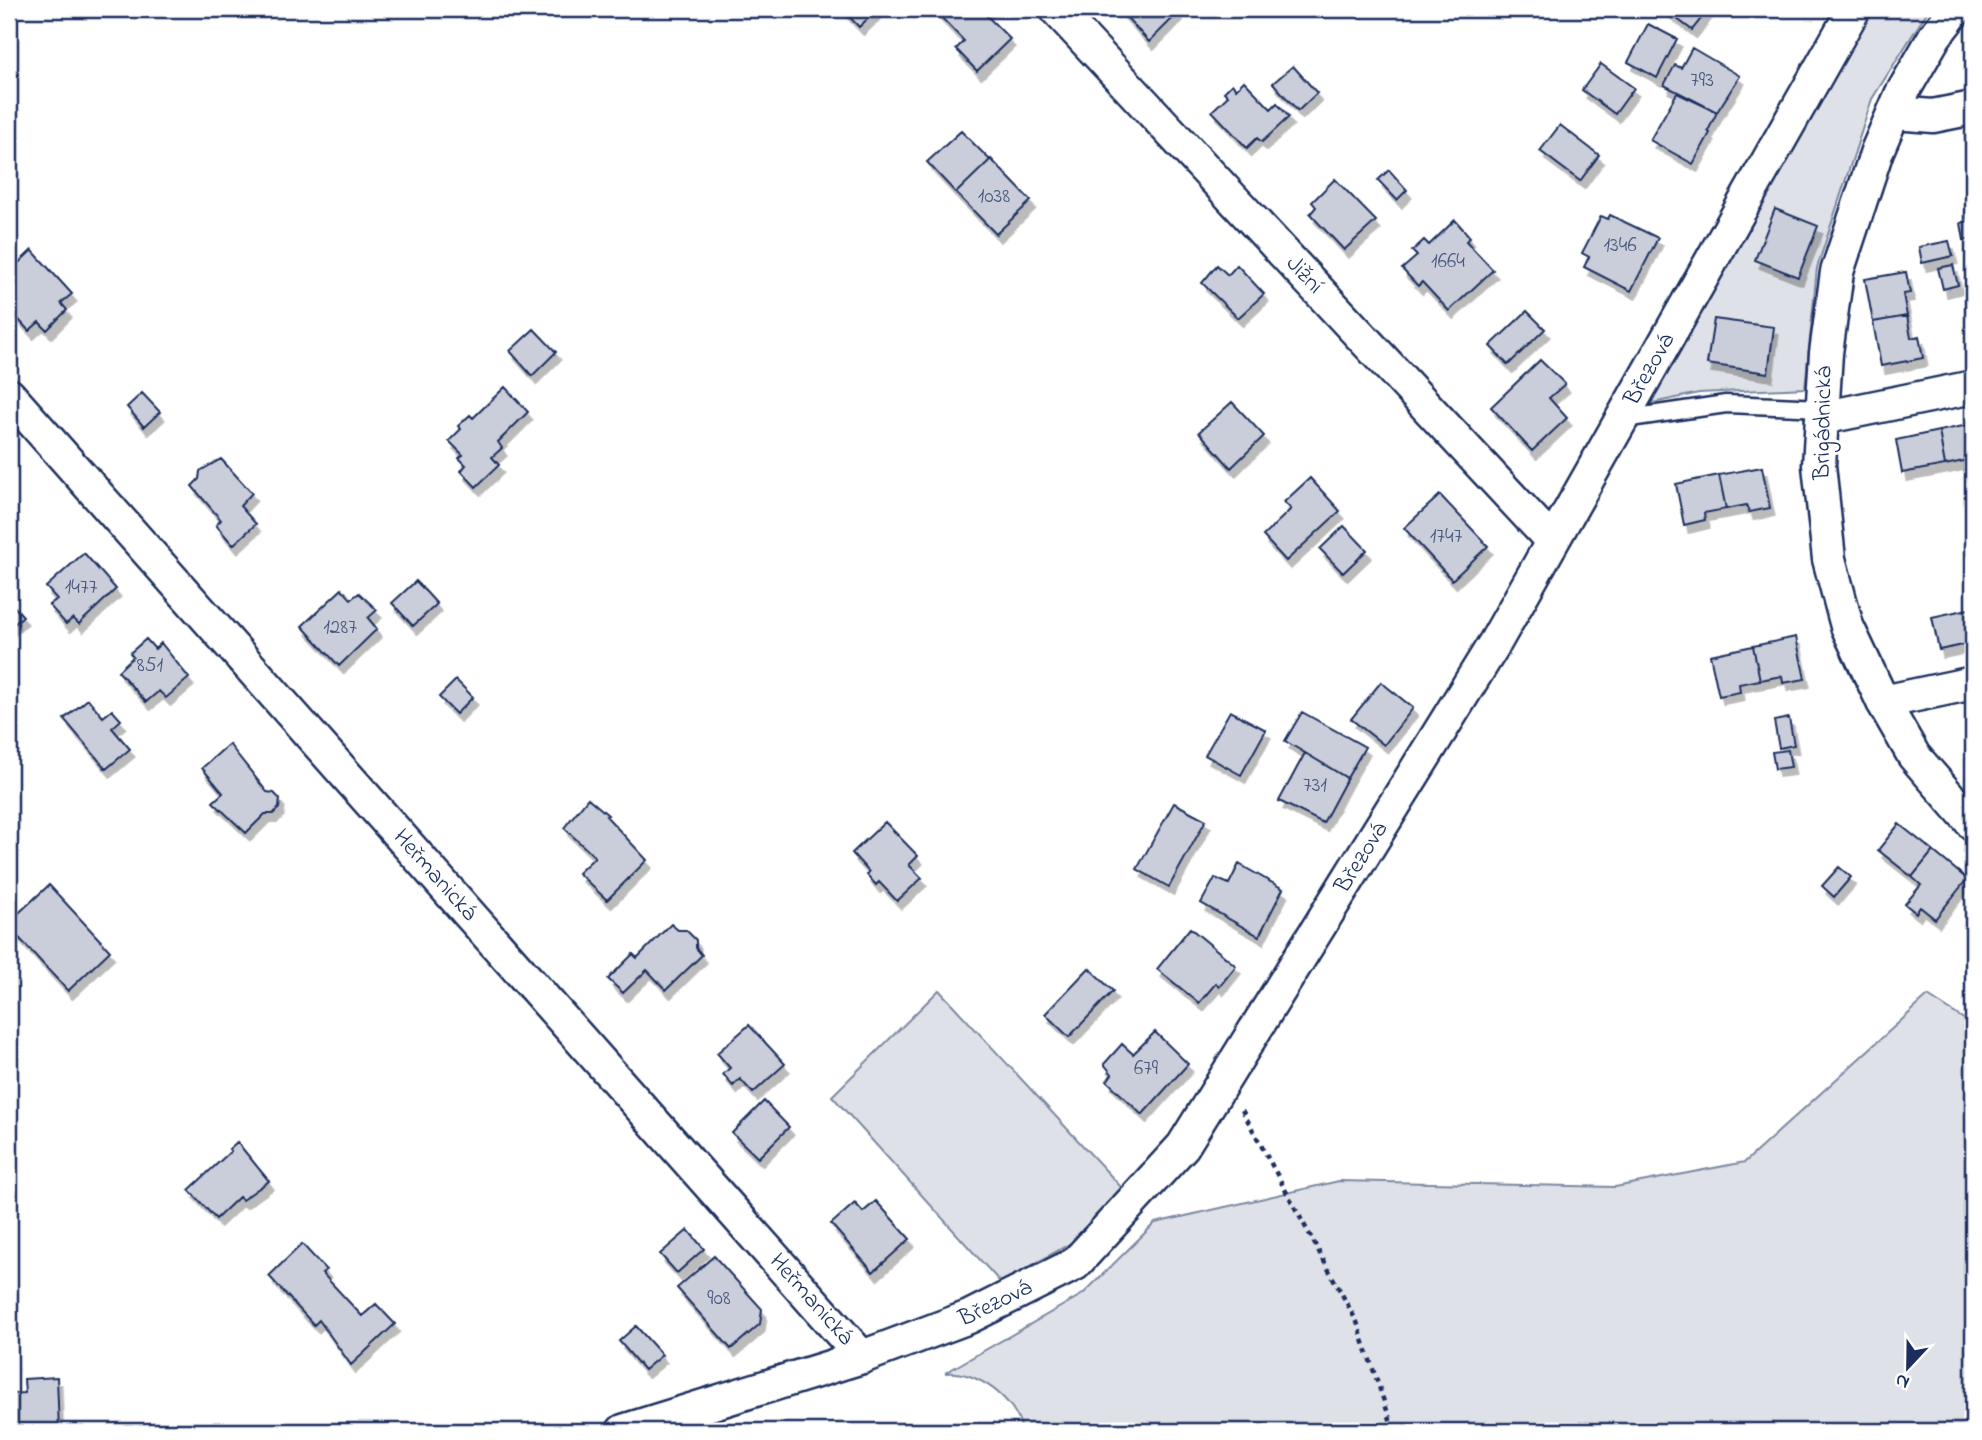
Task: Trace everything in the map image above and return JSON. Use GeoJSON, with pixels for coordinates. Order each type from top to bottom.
{"type":"FeatureCollection","features":[{"type":"Feature","properties":{"kind":"street","name":"Jižní"},"geometry":{"type":"LineString","coordinates":[[1056,9],[1552,541]]}},
{"type":"Feature","properties":{"kind":"street","name":"Březová"},"geometry":{"type":"LineString","coordinates":[[623,1431],[862,1357],[969,1317],[1075,1264],[1183,1146],[1496,641],[1854,9]]}},
{"type":"Feature","properties":{"kind":"street","name":"Brigádnická"},"geometry":{"type":"LineString","coordinates":[[1956,9],[1935,36],[1894,113],[1877,151],[1837,272],[1826,353],[1819,465],[1829,559],[1847,626],[1883,702],[1914,756],[1973,824]]}},
{"type":"Feature","properties":{"kind":"street"},"geometry":{"type":"LineString","coordinates":[[1894,113],[1933,116],[1973,108]]}},
{"type":"Feature","properties":{"kind":"street"},"geometry":{"type":"LineString","coordinates":[[1822,413],[1973,387]]}},
{"type":"Feature","properties":{"kind":"street","name":"Heřmanická"},"geometry":{"type":"LineString","coordinates":[[9,395],[862,1357]]}},
{"type":"Feature","properties":{"kind":"street"},"geometry":{"type":"LineString","coordinates":[[1883,702],[1973,683]]}},
{"type":"Feature","properties":{"kind":"lane"},"geometry":{"type":"LineString","coordinates":[[1621,419],[1726,404],[1822,413]]}},
{"type":"Feature","properties":{"kind":"path"},"geometry":{"type":"LineString","coordinates":[[1224,1079],[1357,1322],[1394,1431]]}},
{"type":"Feature","properties":{"kind":"shaded area"},"geometry":{"type":"Polygon","coordinates":[[[1868,9],[1929,9],[1872,99],[1817,268],[1805,388],[1699,393],[1648,404],[1868,9]]]}},
{"type":"Feature","properties":{"kind":"shaded area"},"geometry":{"type":"Polygon","coordinates":[[[939,990],[1122,1188],[1078,1239],[1001,1283],[832,1096],[939,990]]]}},
{"type":"Feature","properties":{"kind":"shaded area"},"geometry":{"type":"Polygon","coordinates":[[[1928,996],[1973,1025],[1973,1431],[1022,1431],[1012,1408],[993,1389],[969,1376],[945,1373],[1083,1294],[1155,1223],[1339,1181],[1615,1187],[1745,1162],[1928,996]]]}},
{"type":"Feature","properties":{"kind":"building"},"geometry":{"type":"Polygon","coordinates":[[[842,9],[878,9],[859,27],[842,9]]]}},
{"type":"Feature","properties":{"kind":"building"},"geometry":{"type":"Polygon","coordinates":[[[988,9],[984,13],[1010,39],[977,71],[956,49],[964,41],[935,11],[988,9]]]}},
{"type":"Feature","properties":{"kind":"building"},"geometry":{"type":"Polygon","coordinates":[[[1119,9],[1175,9],[1178,13],[1149,42],[1119,9]]]}},
{"type":"Feature","properties":{"kind":"building"},"geometry":{"type":"Polygon","coordinates":[[[1664,9],[1703,9],[1707,11],[1692,30],[1664,9]]]}},
{"type":"Feature","properties":{"kind":"building"},"geometry":{"type":"Polygon","coordinates":[[[1648,24],[1677,39],[1657,78],[1628,62],[1648,24]]]}},
{"type":"Feature","properties":{"kind":"building"},"geometry":{"type":"Polygon","coordinates":[[[1692,48],[1740,76],[1717,112],[1664,85],[1675,65],[1681,68],[1692,48]]]}},
{"type":"Feature","properties":{"kind":"building"},"geometry":{"type":"Polygon","coordinates":[[[1601,64],[1634,88],[1615,114],[1582,90],[1601,64]]]}},
{"type":"Feature","properties":{"kind":"building"},"geometry":{"type":"Polygon","coordinates":[[[1293,66],[1317,93],[1298,111],[1273,83],[1293,66]]]}},
{"type":"Feature","properties":{"kind":"building"},"geometry":{"type":"Polygon","coordinates":[[[1244,81],[1271,109],[1277,103],[1289,117],[1262,142],[1257,138],[1247,148],[1212,111],[1228,96],[1224,92],[1232,84],[1236,89],[1244,81]]]}},
{"type":"Feature","properties":{"kind":"building"},"geometry":{"type":"Polygon","coordinates":[[[1677,93],[1717,112],[1708,131],[1710,133],[1693,164],[1650,140],[1677,93]]]}},
{"type":"Feature","properties":{"kind":"building"},"geometry":{"type":"Polygon","coordinates":[[[1560,125],[1599,155],[1580,181],[1540,151],[1560,125]]]}},
{"type":"Feature","properties":{"kind":"building"},"geometry":{"type":"Polygon","coordinates":[[[961,131],[990,160],[956,193],[927,162],[961,131]]]}},
{"type":"Feature","properties":{"kind":"building"},"geometry":{"type":"Polygon","coordinates":[[[991,159],[1031,201],[996,234],[956,193],[991,159]]]}},
{"type":"Feature","properties":{"kind":"building"},"geometry":{"type":"Polygon","coordinates":[[[1389,170],[1407,190],[1397,200],[1378,180],[1389,170]]]}},
{"type":"Feature","properties":{"kind":"building"},"geometry":{"type":"Polygon","coordinates":[[[1335,179],[1376,221],[1344,250],[1310,214],[1316,207],[1312,202],[1335,179]]]}},
{"type":"Feature","properties":{"kind":"building"},"geometry":{"type":"Polygon","coordinates":[[[1973,208],[1973,238],[1964,240],[1961,223],[1968,221],[1966,209],[1973,208]]]}},
{"type":"Feature","properties":{"kind":"building"},"geometry":{"type":"Polygon","coordinates":[[[1775,209],[1818,226],[1798,277],[1755,260],[1775,209]]]}},
{"type":"Feature","properties":{"kind":"building"},"geometry":{"type":"Polygon","coordinates":[[[1610,215],[1658,238],[1631,291],[1584,267],[1589,257],[1582,253],[1601,216],[1608,219],[1610,215]]]}},
{"type":"Feature","properties":{"kind":"building"},"geometry":{"type":"Polygon","coordinates":[[[1455,220],[1470,237],[1466,241],[1493,270],[1449,311],[1422,282],[1418,286],[1402,269],[1417,256],[1412,251],[1424,240],[1429,245],[1455,220]]]}},
{"type":"Feature","properties":{"kind":"building"},"geometry":{"type":"Polygon","coordinates":[[[1949,241],[1953,256],[1922,263],[1919,247],[1949,241]]]}},
{"type":"Feature","properties":{"kind":"building"},"geometry":{"type":"Polygon","coordinates":[[[32,250],[72,294],[61,303],[67,310],[47,330],[39,322],[29,331],[9,309],[9,272],[32,250]]]}},
{"type":"Feature","properties":{"kind":"building"},"geometry":{"type":"Polygon","coordinates":[[[1217,265],[1228,275],[1237,265],[1264,294],[1238,318],[1202,283],[1217,265]]]}},
{"type":"Feature","properties":{"kind":"building"},"geometry":{"type":"Polygon","coordinates":[[[1953,265],[1958,285],[1943,289],[1938,268],[1953,265]]]}},
{"type":"Feature","properties":{"kind":"building"},"geometry":{"type":"Polygon","coordinates":[[[1906,272],[1910,293],[1903,294],[1907,316],[1873,322],[1865,279],[1906,272]]]}},
{"type":"Feature","properties":{"kind":"building"},"geometry":{"type":"Polygon","coordinates":[[[1527,311],[1545,329],[1508,365],[1490,346],[1527,311]]]}},
{"type":"Feature","properties":{"kind":"building"},"geometry":{"type":"Polygon","coordinates":[[[1907,316],[1911,338],[1919,336],[1923,358],[1881,366],[1873,322],[1907,316]]]}},
{"type":"Feature","properties":{"kind":"building"},"geometry":{"type":"Polygon","coordinates":[[[1714,319],[1774,327],[1768,373],[1707,364],[1714,319]]]}},
{"type":"Feature","properties":{"kind":"building"},"geometry":{"type":"Polygon","coordinates":[[[534,329],[556,352],[532,376],[510,351],[534,329]]]}},
{"type":"Feature","properties":{"kind":"building"},"geometry":{"type":"Polygon","coordinates":[[[1540,360],[1565,384],[1549,398],[1567,418],[1532,451],[1491,407],[1540,360]]]}},
{"type":"Feature","properties":{"kind":"building"},"geometry":{"type":"Polygon","coordinates":[[[505,387],[528,412],[498,442],[502,448],[492,457],[499,465],[476,487],[461,471],[466,465],[459,458],[463,455],[449,441],[461,429],[458,426],[470,415],[473,418],[505,387]]]}},
{"type":"Feature","properties":{"kind":"building"},"geometry":{"type":"Polygon","coordinates":[[[142,393],[160,412],[144,427],[127,407],[142,393]]]}},
{"type":"Feature","properties":{"kind":"building"},"geometry":{"type":"Polygon","coordinates":[[[1232,402],[1264,436],[1231,468],[1199,432],[1232,402]]]}},
{"type":"Feature","properties":{"kind":"building"},"geometry":{"type":"Polygon","coordinates":[[[1973,424],[1973,459],[1945,465],[1939,431],[1973,424]]]}},
{"type":"Feature","properties":{"kind":"building"},"geometry":{"type":"Polygon","coordinates":[[[1939,431],[1945,465],[1902,473],[1896,440],[1939,431]]]}},
{"type":"Feature","properties":{"kind":"building"},"geometry":{"type":"Polygon","coordinates":[[[221,459],[252,493],[240,506],[256,524],[233,545],[216,525],[221,520],[192,486],[199,479],[200,471],[221,459]]]}},
{"type":"Feature","properties":{"kind":"building"},"geometry":{"type":"Polygon","coordinates":[[[1762,467],[1770,508],[1749,512],[1747,505],[1726,509],[1719,475],[1762,467]]]}},
{"type":"Feature","properties":{"kind":"building"},"geometry":{"type":"Polygon","coordinates":[[[1719,475],[1726,509],[1704,513],[1705,520],[1684,525],[1676,484],[1719,475]]]}},
{"type":"Feature","properties":{"kind":"building"},"geometry":{"type":"Polygon","coordinates":[[[1310,478],[1340,511],[1286,561],[1263,536],[1291,509],[1284,502],[1310,478]]]}},
{"type":"Feature","properties":{"kind":"building"},"geometry":{"type":"Polygon","coordinates":[[[1440,495],[1488,546],[1452,580],[1404,528],[1440,495]]]}},
{"type":"Feature","properties":{"kind":"building"},"geometry":{"type":"Polygon","coordinates":[[[1344,526],[1367,550],[1343,573],[1320,549],[1344,526]]]}},
{"type":"Feature","properties":{"kind":"building"},"geometry":{"type":"Polygon","coordinates":[[[84,553],[116,589],[79,624],[73,618],[66,624],[49,605],[57,599],[46,587],[84,553]]]}},
{"type":"Feature","properties":{"kind":"building"},"geometry":{"type":"Polygon","coordinates":[[[416,581],[437,604],[413,626],[392,603],[416,581]]]}},
{"type":"Feature","properties":{"kind":"building"},"geometry":{"type":"Polygon","coordinates":[[[342,589],[351,599],[359,593],[377,610],[368,618],[377,629],[339,666],[302,626],[342,589]]]}},
{"type":"Feature","properties":{"kind":"building"},"geometry":{"type":"Polygon","coordinates":[[[9,603],[23,616],[9,629],[9,603]]]}},
{"type":"Feature","properties":{"kind":"building"},"geometry":{"type":"Polygon","coordinates":[[[1973,608],[1973,643],[1939,650],[1932,617],[1973,608]]]}},
{"type":"Feature","properties":{"kind":"building"},"geometry":{"type":"Polygon","coordinates":[[[1796,637],[1805,679],[1783,683],[1782,676],[1760,680],[1753,646],[1796,637]]]}},
{"type":"Feature","properties":{"kind":"building"},"geometry":{"type":"Polygon","coordinates":[[[146,639],[155,649],[161,643],[189,678],[166,698],[159,691],[146,702],[118,671],[133,657],[130,653],[146,639]]]}},
{"type":"Feature","properties":{"kind":"building"},"geometry":{"type":"Polygon","coordinates":[[[1753,646],[1760,680],[1739,684],[1740,692],[1719,696],[1710,655],[1753,646]]]}},
{"type":"Feature","properties":{"kind":"building"},"geometry":{"type":"Polygon","coordinates":[[[456,680],[473,697],[456,714],[439,697],[456,680]]]}},
{"type":"Feature","properties":{"kind":"building"},"geometry":{"type":"Polygon","coordinates":[[[1381,682],[1413,708],[1384,745],[1351,719],[1381,682]]]}},
{"type":"Feature","properties":{"kind":"building"},"geometry":{"type":"Polygon","coordinates":[[[88,699],[103,717],[112,710],[121,720],[112,728],[130,749],[106,769],[64,719],[88,699]]]}},
{"type":"Feature","properties":{"kind":"building"},"geometry":{"type":"Polygon","coordinates":[[[1230,711],[1266,730],[1241,775],[1205,755],[1230,711]]]}},
{"type":"Feature","properties":{"kind":"building"},"geometry":{"type":"Polygon","coordinates":[[[1302,712],[1365,747],[1347,778],[1285,741],[1302,712]]]}},
{"type":"Feature","properties":{"kind":"building"},"geometry":{"type":"Polygon","coordinates":[[[1789,718],[1794,745],[1779,748],[1774,721],[1789,718]]]}},
{"type":"Feature","properties":{"kind":"building"},"geometry":{"type":"Polygon","coordinates":[[[229,744],[267,792],[274,793],[280,799],[279,808],[273,814],[265,814],[246,833],[213,802],[223,793],[202,768],[229,744]]]}},
{"type":"Feature","properties":{"kind":"building"},"geometry":{"type":"Polygon","coordinates":[[[1788,750],[1791,767],[1775,769],[1772,752],[1788,750]]]}},
{"type":"Feature","properties":{"kind":"building"},"geometry":{"type":"Polygon","coordinates":[[[1305,753],[1347,778],[1323,823],[1279,801],[1305,753]]]}},
{"type":"Feature","properties":{"kind":"building"},"geometry":{"type":"Polygon","coordinates":[[[588,798],[608,815],[606,816],[647,860],[607,900],[578,873],[595,857],[564,828],[588,798]]]}},
{"type":"Feature","properties":{"kind":"building"},"geometry":{"type":"Polygon","coordinates":[[[1174,803],[1206,820],[1169,887],[1137,869],[1174,803]]]}},
{"type":"Feature","properties":{"kind":"building"},"geometry":{"type":"Polygon","coordinates":[[[885,822],[918,856],[909,865],[922,878],[897,901],[879,882],[876,885],[867,875],[869,872],[852,853],[885,822]]]}},
{"type":"Feature","properties":{"kind":"building"},"geometry":{"type":"Polygon","coordinates":[[[1899,824],[1933,851],[1912,877],[1878,850],[1899,824]]]}},
{"type":"Feature","properties":{"kind":"building"},"geometry":{"type":"Polygon","coordinates":[[[1933,851],[1967,879],[1935,919],[1920,907],[1916,913],[1905,904],[1921,885],[1912,877],[1933,851]]]}},
{"type":"Feature","properties":{"kind":"building"},"geometry":{"type":"Polygon","coordinates":[[[1239,864],[1283,889],[1259,936],[1201,903],[1215,878],[1229,884],[1239,864]]]}},
{"type":"Feature","properties":{"kind":"building"},"geometry":{"type":"Polygon","coordinates":[[[1839,867],[1851,877],[1834,897],[1822,886],[1839,867]]]}},
{"type":"Feature","properties":{"kind":"building"},"geometry":{"type":"Polygon","coordinates":[[[49,885],[110,951],[68,991],[9,927],[9,922],[49,885]]]}},
{"type":"Feature","properties":{"kind":"building"},"geometry":{"type":"Polygon","coordinates":[[[671,924],[678,930],[686,930],[696,940],[696,948],[702,955],[666,990],[647,970],[623,993],[608,979],[633,954],[637,958],[671,924]]]}},
{"type":"Feature","properties":{"kind":"building"},"geometry":{"type":"Polygon","coordinates":[[[1190,928],[1236,966],[1219,987],[1216,983],[1199,1003],[1157,969],[1190,928]]]}},
{"type":"Feature","properties":{"kind":"building"},"geometry":{"type":"Polygon","coordinates":[[[1089,968],[1113,991],[1069,1037],[1045,1014],[1089,968]]]}},
{"type":"Feature","properties":{"kind":"building"},"geometry":{"type":"Polygon","coordinates":[[[749,1025],[785,1064],[753,1093],[740,1079],[733,1086],[723,1074],[730,1068],[717,1053],[749,1025]]]}},
{"type":"Feature","properties":{"kind":"building"},"geometry":{"type":"Polygon","coordinates":[[[1155,1032],[1188,1064],[1142,1115],[1107,1081],[1112,1074],[1104,1064],[1122,1044],[1133,1054],[1155,1032]]]}},
{"type":"Feature","properties":{"kind":"building"},"geometry":{"type":"Polygon","coordinates":[[[764,1101],[789,1127],[758,1158],[732,1133],[764,1101]]]}},
{"type":"Feature","properties":{"kind":"building"},"geometry":{"type":"Polygon","coordinates":[[[237,1142],[269,1181],[242,1200],[239,1197],[216,1219],[189,1190],[231,1151],[229,1149],[237,1142]]]}},
{"type":"Feature","properties":{"kind":"building"},"geometry":{"type":"Polygon","coordinates":[[[876,1201],[910,1239],[873,1272],[831,1224],[855,1203],[863,1212],[876,1201]]]}},
{"type":"Feature","properties":{"kind":"building"},"geometry":{"type":"Polygon","coordinates":[[[688,1230],[704,1249],[677,1273],[660,1254],[688,1230]]]}},
{"type":"Feature","properties":{"kind":"building"},"geometry":{"type":"Polygon","coordinates":[[[302,1244],[326,1270],[322,1273],[362,1316],[376,1304],[395,1324],[351,1365],[319,1320],[314,1325],[269,1276],[302,1244]]]}},
{"type":"Feature","properties":{"kind":"building"},"geometry":{"type":"Polygon","coordinates":[[[714,1256],[762,1309],[760,1324],[731,1349],[677,1288],[714,1256]]]}},
{"type":"Feature","properties":{"kind":"building"},"geometry":{"type":"Polygon","coordinates":[[[636,1326],[662,1355],[644,1370],[619,1341],[636,1326]]]}},
{"type":"Feature","properties":{"kind":"building"},"geometry":{"type":"Polygon","coordinates":[[[57,1377],[59,1431],[9,1431],[9,1394],[25,1393],[24,1379],[57,1377]]]}}]}
